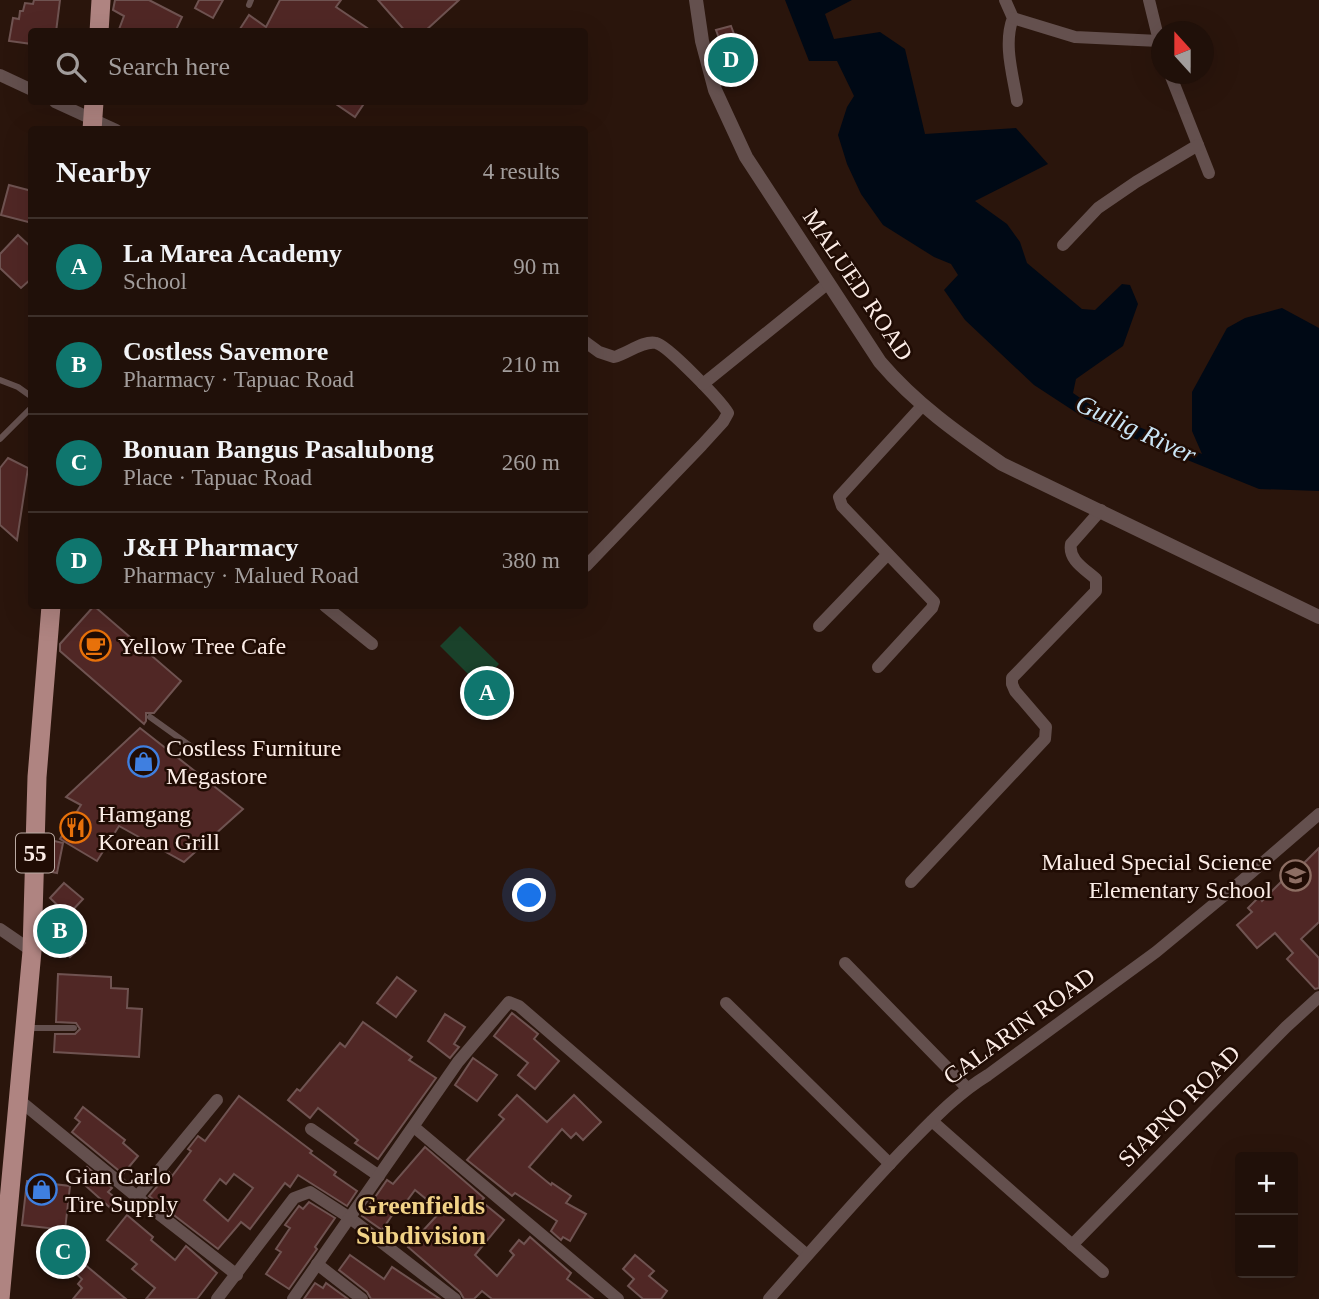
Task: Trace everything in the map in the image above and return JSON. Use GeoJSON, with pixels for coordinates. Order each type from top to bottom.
{"type":"FeatureCollection","features":[{"type":"Feature","properties":{"kind":"main road"},"geometry":{"type":"LineString","coordinates":[[99,28],[101,0]]}},
{"type":"Feature","properties":{"kind":"main road","name":"55"},"geometry":{"type":"LineString","coordinates":[[0,1299],[32,951],[37,777],[53,638],[51,609]]}},
{"type":"Feature","properties":{"kind":"street","name":"MALUED ROAD"},"geometry":{"type":"LineString","coordinates":[[696,0],[702,41],[715,90],[746,156],[827,284],[880,362],[902,387],[960,436],[1002,464],[1319,617]]}},
{"type":"Feature","properties":{"kind":"street"},"geometry":{"type":"LineString","coordinates":[[1005,0],[1013,18],[1008,43],[1017,101]]}},
{"type":"Feature","properties":{"kind":"street"},"geometry":{"type":"LineString","coordinates":[[1149,0],[1154,21]]}},
{"type":"Feature","properties":{"kind":"street"},"geometry":{"type":"LineString","coordinates":[[1013,18],[1075,37],[1151,44]]}},
{"type":"Feature","properties":{"kind":"street"},"geometry":{"type":"LineString","coordinates":[[0,75],[28,88]]}},
{"type":"Feature","properties":{"kind":"street"},"geometry":{"type":"LineString","coordinates":[[1174,84],[1209,173]]}},
{"type":"Feature","properties":{"kind":"street"},"geometry":{"type":"LineString","coordinates":[[63,105],[109,126]]}},
{"type":"Feature","properties":{"kind":"street"},"geometry":{"type":"LineString","coordinates":[[1063,245],[1098,208],[1198,145]]}},
{"type":"Feature","properties":{"kind":"street"},"geometry":{"type":"LineString","coordinates":[[703,384],[827,284]]}},
{"type":"Feature","properties":{"kind":"street"},"geometry":{"type":"LineString","coordinates":[[588,344],[599,352],[614,357],[654,342],[673,354],[703,384],[726,410],[727,417],[588,564]]}},
{"type":"Feature","properties":{"kind":"street"},"geometry":{"type":"LineString","coordinates":[[878,667],[934,602],[842,506],[839,497],[922,405]]}},
{"type":"Feature","properties":{"kind":"street"},"geometry":{"type":"LineString","coordinates":[[911,882],[1045,739],[1046,727],[1015,691],[1012,678],[1096,592],[1096,579],[1072,557],[1069,549],[1101,510]]}},
{"type":"Feature","properties":{"kind":"street"},"geometry":{"type":"LineString","coordinates":[[819,626],[887,555]]}},
{"type":"Feature","properties":{"kind":"street"},"geometry":{"type":"LineString","coordinates":[[330,609],[372,643]]}},
{"type":"Feature","properties":{"kind":"street","name":"CALARIN ROAD"},"geometry":{"type":"LineString","coordinates":[[769,1299],[890,1164],[967,1088],[1156,951],[1237,886],[1319,814]]}},
{"type":"Feature","properties":{"kind":"street"},"geometry":{"type":"LineString","coordinates":[[0,929],[32,951]]}},
{"type":"Feature","properties":{"kind":"street"},"geometry":{"type":"LineString","coordinates":[[845,963],[967,1088]]}},
{"type":"Feature","properties":{"kind":"street","name":"SIAPNO ROAD"},"geometry":{"type":"LineString","coordinates":[[1072,1245],[1286,1027],[1319,998]]}},
{"type":"Feature","properties":{"kind":"street"},"geometry":{"type":"LineString","coordinates":[[293,1299],[458,1062],[504,1005],[513,1002],[807,1255]]}},
{"type":"Feature","properties":{"kind":"street"},"geometry":{"type":"LineString","coordinates":[[726,1003],[890,1164]]}},
{"type":"Feature","properties":{"kind":"street"},"geometry":{"type":"LineString","coordinates":[[19,1100],[237,1275]]}},
{"type":"Feature","properties":{"kind":"street"},"geometry":{"type":"LineString","coordinates":[[137,1197],[217,1100]]}},
{"type":"Feature","properties":{"kind":"street"},"geometry":{"type":"LineString","coordinates":[[932,1121],[1103,1272]]}},
{"type":"Feature","properties":{"kind":"street"},"geometry":{"type":"LineString","coordinates":[[414,1127],[618,1299]]}},
{"type":"Feature","properties":{"kind":"street"},"geometry":{"type":"LineString","coordinates":[[311,1129],[379,1176]]}},
{"type":"Feature","properties":{"kind":"street"},"geometry":{"type":"LineString","coordinates":[[217,1299],[294,1198],[303,1194],[315,1194],[455,1299]]}},
{"type":"Feature","properties":{"kind":"street"},"geometry":{"type":"LineString","coordinates":[[317,1264],[362,1299]]}},
{"type":"Feature","properties":{"kind":"lane"},"geometry":{"type":"LineString","coordinates":[[0,380],[28,394]]}},
{"type":"Feature","properties":{"kind":"lane"},"geometry":{"type":"LineString","coordinates":[[0,439],[28,411]]}},
{"type":"Feature","properties":{"kind":"lane"},"geometry":{"type":"LineString","coordinates":[[149,717],[196,750]]}},
{"type":"Feature","properties":{"kind":"lane"},"geometry":{"type":"LineString","coordinates":[[26,1028],[74,1028]]}},
{"type":"Feature","properties":{"kind":"green space"},"geometry":{"type":"Polygon","coordinates":[[[460,626],[499,664],[479,685],[440,646],[460,626]]]}},
{"type":"Feature","properties":{"kind":"water","name":"Guilig River"},"geometry":{"type":"Polygon","coordinates":[[[785,0],[852,0],[825,14],[834,39],[880,32],[905,49],[925,134],[1016,128],[1048,164],[975,201],[1007,224],[1020,242],[1027,263],[1082,309],[1095,310],[1122,284],[1130,285],[1138,304],[1123,346],[1076,379],[1073,393],[1095,408],[1202,454],[1192,431],[1192,392],[1227,328],[1245,318],[1282,308],[1319,328],[1319,491],[1259,489],[1086,419],[1034,385],[965,320],[944,290],[958,275],[951,264],[934,257],[883,225],[861,194],[847,164],[838,135],[847,107],[854,96],[837,61],[809,61],[785,0]]]}},
{"type":"Feature","properties":{"kind":"building"},"geometry":{"type":"Polygon","coordinates":[[[34,0],[60,0],[56,28],[28,28],[28,43],[9,41],[13,18],[19,19],[25,3],[33,4],[34,0]]]}},
{"type":"Feature","properties":{"kind":"building"},"geometry":{"type":"Polygon","coordinates":[[[115,0],[149,0],[182,17],[177,28],[120,28],[124,16],[113,10],[115,0]]]}},
{"type":"Feature","properties":{"kind":"building"},"geometry":{"type":"Polygon","coordinates":[[[199,0],[223,0],[213,18],[195,8],[199,0]]]}},
{"type":"Feature","properties":{"kind":"building"},"geometry":{"type":"Polygon","coordinates":[[[280,0],[341,0],[336,7],[367,28],[241,28],[249,15],[266,27],[280,0]]]}},
{"type":"Feature","properties":{"kind":"building"},"geometry":{"type":"Polygon","coordinates":[[[378,0],[459,0],[428,28],[402,28],[378,0]]]}},
{"type":"Feature","properties":{"kind":"building"},"geometry":{"type":"Polygon","coordinates":[[[731,26],[745,63],[730,68],[716,30],[731,26]]]}},
{"type":"Feature","properties":{"kind":"building"},"geometry":{"type":"Polygon","coordinates":[[[337,105],[363,105],[355,117],[337,105]]]}},
{"type":"Feature","properties":{"kind":"building"},"geometry":{"type":"Polygon","coordinates":[[[9,185],[28,190],[28,222],[1,215],[9,185]]]}},
{"type":"Feature","properties":{"kind":"building"},"geometry":{"type":"Polygon","coordinates":[[[18,235],[28,244],[28,282],[21,288],[0,268],[0,254],[18,235]]]}},
{"type":"Feature","properties":{"kind":"building"},"geometry":{"type":"Polygon","coordinates":[[[8,458],[28,468],[17,540],[0,525],[0,468],[8,458]]]}},
{"type":"Feature","properties":{"kind":"building"},"geometry":{"type":"Polygon","coordinates":[[[91,609],[97,609],[181,681],[154,713],[146,713],[144,724],[60,651],[60,644],[91,609]]]}},
{"type":"Feature","properties":{"kind":"building","name":"Costless Furniture Megastore"},"geometry":{"type":"Polygon","coordinates":[[[140,728],[243,809],[184,862],[119,826],[97,861],[60,839],[81,805],[66,797],[140,728]]]}},
{"type":"Feature","properties":{"kind":"building"},"geometry":{"type":"Polygon","coordinates":[[[50,840],[63,843],[57,873],[47,871],[50,840]]]}},
{"type":"Feature","properties":{"kind":"building","name":"Malued Special Science Elementary School"},"geometry":{"type":"Polygon","coordinates":[[[1319,848],[1319,922],[1301,939],[1319,958],[1319,988],[1315,989],[1287,959],[1293,953],[1275,933],[1257,948],[1237,925],[1252,912],[1248,908],[1259,897],[1262,901],[1319,848]]]}},
{"type":"Feature","properties":{"kind":"building"},"geometry":{"type":"Polygon","coordinates":[[[64,883],[83,899],[68,915],[50,898],[64,883]]]}},
{"type":"Feature","properties":{"kind":"building"},"geometry":{"type":"Polygon","coordinates":[[[63,919],[85,943],[70,957],[48,933],[63,919]]]}},
{"type":"Feature","properties":{"kind":"building"},"geometry":{"type":"Polygon","coordinates":[[[58,974],[111,977],[111,988],[128,989],[127,1008],[142,1009],[139,1057],[54,1052],[55,1034],[75,1034],[80,1029],[76,1023],[56,1022],[58,974]]]}},
{"type":"Feature","properties":{"kind":"building"},"geometry":{"type":"Polygon","coordinates":[[[397,977],[416,991],[396,1017],[377,1003],[397,977]]]}},
{"type":"Feature","properties":{"kind":"building"},"geometry":{"type":"Polygon","coordinates":[[[512,1013],[538,1034],[534,1039],[559,1061],[535,1089],[518,1075],[528,1063],[494,1036],[512,1013]]]}},
{"type":"Feature","properties":{"kind":"building"},"geometry":{"type":"Polygon","coordinates":[[[445,1014],[465,1027],[454,1044],[459,1047],[450,1058],[428,1041],[445,1014]]]}},
{"type":"Feature","properties":{"kind":"building"},"geometry":{"type":"Polygon","coordinates":[[[363,1022],[412,1057],[409,1060],[436,1078],[378,1159],[355,1143],[358,1140],[318,1108],[310,1118],[288,1100],[297,1089],[300,1091],[340,1043],[345,1047],[363,1022]]]}},
{"type":"Feature","properties":{"kind":"building"},"geometry":{"type":"Polygon","coordinates":[[[473,1058],[497,1075],[477,1101],[455,1085],[473,1058]]]}},
{"type":"Feature","properties":{"kind":"building"},"geometry":{"type":"Polygon","coordinates":[[[517,1095],[547,1122],[574,1095],[601,1122],[583,1140],[576,1133],[571,1138],[562,1129],[529,1167],[551,1185],[552,1183],[571,1196],[566,1203],[586,1214],[570,1241],[563,1237],[561,1240],[551,1231],[557,1221],[515,1193],[512,1196],[467,1160],[504,1119],[499,1115],[517,1095]]]}},
{"type":"Feature","properties":{"kind":"building"},"geometry":{"type":"Polygon","coordinates":[[[239,1096],[312,1151],[310,1153],[336,1172],[334,1175],[357,1191],[347,1206],[298,1175],[290,1187],[285,1183],[250,1229],[241,1222],[218,1249],[149,1196],[169,1172],[172,1176],[191,1151],[188,1149],[198,1136],[205,1141],[239,1096]],[[234,1174],[226,1184],[220,1179],[204,1200],[228,1221],[253,1188],[234,1174]]]}},
{"type":"Feature","properties":{"kind":"building"},"geometry":{"type":"Polygon","coordinates":[[[83,1107],[125,1140],[123,1143],[138,1156],[123,1174],[72,1132],[80,1122],[75,1118],[83,1107]]]}},
{"type":"Feature","properties":{"kind":"building"},"geometry":{"type":"Polygon","coordinates":[[[425,1147],[484,1198],[481,1201],[504,1220],[475,1255],[497,1276],[514,1255],[510,1251],[519,1240],[524,1244],[530,1237],[571,1273],[567,1279],[593,1299],[492,1299],[482,1291],[474,1299],[464,1299],[460,1292],[408,1247],[441,1211],[415,1190],[382,1230],[362,1216],[387,1180],[393,1184],[425,1147]]]}},
{"type":"Feature","properties":{"kind":"building"},"geometry":{"type":"Polygon","coordinates":[[[87,1167],[112,1188],[108,1192],[123,1204],[116,1213],[77,1178],[87,1167]]]}},
{"type":"Feature","properties":{"kind":"building"},"geometry":{"type":"Polygon","coordinates":[[[27,1181],[70,1186],[65,1230],[22,1225],[27,1181]]]}},
{"type":"Feature","properties":{"kind":"building"},"geometry":{"type":"Polygon","coordinates":[[[309,1202],[335,1218],[289,1289],[266,1274],[281,1252],[276,1249],[290,1228],[285,1225],[299,1206],[303,1209],[309,1202]]]}},
{"type":"Feature","properties":{"kind":"building"},"geometry":{"type":"Polygon","coordinates":[[[127,1215],[175,1260],[186,1246],[217,1273],[197,1299],[146,1299],[155,1288],[132,1269],[137,1264],[107,1240],[127,1215]]]}},
{"type":"Feature","properties":{"kind":"building"},"geometry":{"type":"Polygon","coordinates":[[[58,1238],[78,1256],[77,1258],[126,1299],[73,1299],[82,1288],[78,1284],[82,1279],[48,1248],[58,1238]]]}},
{"type":"Feature","properties":{"kind":"building"},"geometry":{"type":"Polygon","coordinates":[[[350,1255],[384,1279],[392,1267],[440,1299],[371,1299],[367,1292],[339,1270],[350,1255]]]}},
{"type":"Feature","properties":{"kind":"building"},"geometry":{"type":"Polygon","coordinates":[[[635,1255],[654,1271],[649,1276],[667,1291],[661,1299],[643,1299],[628,1286],[634,1279],[623,1269],[635,1255]]]}},
{"type":"Feature","properties":{"kind":"building"},"geometry":{"type":"Polygon","coordinates":[[[315,1283],[323,1288],[326,1283],[348,1299],[304,1299],[315,1283]]]}},
{"type":"Feature","properties":{"kind":"place","name":"J&H Pharmacy"},"geometry":{"type":"Point","coordinates":[731,60]}},
{"type":"Feature","properties":{"kind":"place","name":"Yellow Tree Cafe"},"geometry":{"type":"Point","coordinates":[95,646]}},
{"type":"Feature","properties":{"kind":"place","name":"La Marea Academy"},"geometry":{"type":"Point","coordinates":[487,693]}},
{"type":"Feature","properties":{"kind":"place","name":"Costless Furniture Megastore"},"geometry":{"type":"Point","coordinates":[143,762]}},
{"type":"Feature","properties":{"kind":"place","name":"Hamgang Korean Grill"},"geometry":{"type":"Point","coordinates":[75,828]}},
{"type":"Feature","properties":{"kind":"place","name":"Malued Special Science Elementary School"},"geometry":{"type":"Point","coordinates":[1295,876]}},
{"type":"Feature","properties":{"kind":"place","name":"Costless Savemore"},"geometry":{"type":"Point","coordinates":[60,931]}},
{"type":"Feature","properties":{"kind":"place","name":"Gian Carlo Tire Supply"},"geometry":{"type":"Point","coordinates":[42,1190]}},
{"type":"Feature","properties":{"kind":"place","name":"Bonuan Bangus Pasalubong"},"geometry":{"type":"Point","coordinates":[63,1252]}},
{"type":"Feature","properties":{"kind":"district","name":"Greenfields Subdivision"},"geometry":{"type":"Point","coordinates":[421,1220]}}]}
